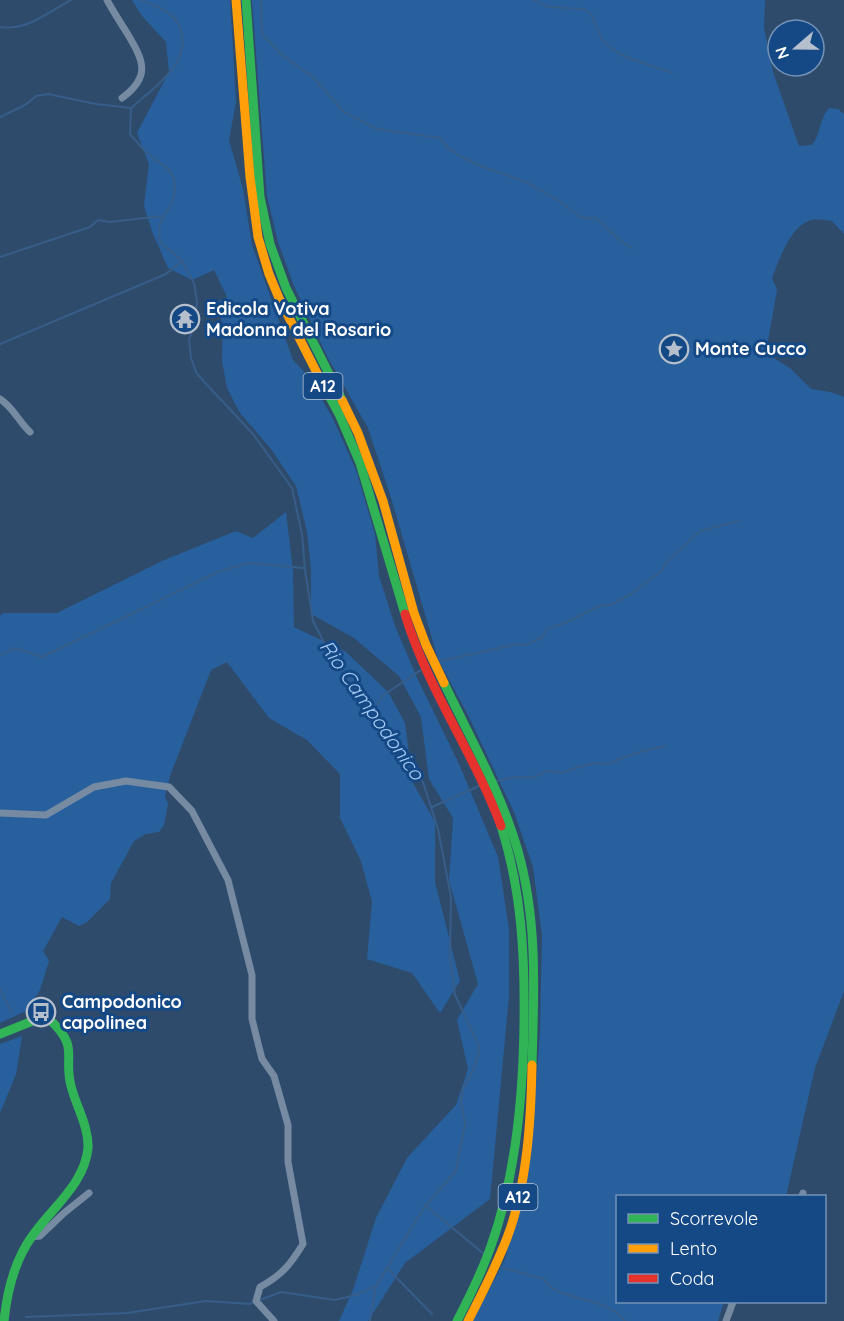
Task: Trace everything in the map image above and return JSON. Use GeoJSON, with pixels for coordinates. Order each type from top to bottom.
{"type":"FeatureCollection","features":[{"type":"Feature","properties":{"kind":"main road","name":"A12"},"geometry":{"type":"LineString","coordinates":[[236,0],[249,120],[260,197],[270,244],[286,288],[361,443],[383,501],[421,647],[474,752],[493,806],[514,853],[529,981],[527,1064],[511,1173],[500,1218],[474,1293],[457,1321]]}},
{"type":"Feature","properties":{"kind":"main road","name":"A12"},"geometry":{"type":"LineString","coordinates":[[246,0],[249,120]]}},
{"type":"Feature","properties":{"kind":"main road"},"geometry":{"type":"LineString","coordinates":[[0,1034],[35,1020],[50,1020],[61,1030],[69,1045],[70,1084],[87,1136],[88,1147],[85,1163],[76,1182],[31,1237],[17,1265],[6,1300],[4,1321]]}},
{"type":"Feature","properties":{"kind":"main road","name":"A12"},"geometry":{"type":"LineString","coordinates":[[468,1321],[508,1236],[524,1173],[531,1102],[527,1064]]}},
{"type":"Feature","properties":{"kind":"street"},"geometry":{"type":"LineString","coordinates":[[107,0],[141,57],[142,74],[133,90],[122,98]]}},
{"type":"Feature","properties":{"kind":"street"},"geometry":{"type":"LineString","coordinates":[[0,399],[7,403],[30,432]]}},
{"type":"Feature","properties":{"kind":"street"},"geometry":{"type":"LineString","coordinates":[[0,813],[46,815],[94,787],[126,781],[169,787],[192,811],[228,880],[252,975],[252,1018],[262,1059],[274,1076],[288,1125],[288,1162],[303,1244],[287,1269],[260,1287],[256,1301],[274,1321]]}},
{"type":"Feature","properties":{"kind":"street"},"geometry":{"type":"LineString","coordinates":[[31,1237],[40,1236],[89,1193]]}},
{"type":"Feature","properties":{"kind":"street"},"geometry":{"type":"LineString","coordinates":[[726,1321],[733,1303]]}},
{"type":"Feature","properties":{"kind":"shaded area"},"geometry":{"type":"Polygon","coordinates":[[[132,0],[230,0],[236,102],[229,140],[243,189],[252,245],[293,360],[309,377],[333,419],[356,470],[375,534],[379,576],[395,626],[418,680],[459,764],[498,857],[509,929],[509,996],[490,1199],[405,1263],[368,1321],[339,1321],[353,1290],[376,1218],[407,1158],[456,1105],[468,1069],[457,1020],[478,984],[449,880],[453,818],[429,779],[421,717],[399,676],[354,638],[311,614],[311,569],[307,532],[296,486],[271,449],[240,413],[227,388],[222,361],[223,324],[215,303],[227,297],[214,270],[192,280],[168,268],[153,234],[144,206],[149,164],[137,133],[169,72],[166,42],[142,16],[132,0]]]}},
{"type":"Feature","properties":{"kind":"shaded area"},"geometry":{"type":"Polygon","coordinates":[[[252,0],[765,0],[766,78],[775,78],[799,146],[812,145],[829,108],[838,109],[844,114],[844,234],[832,221],[812,220],[798,228],[792,235],[772,278],[777,290],[768,341],[771,356],[791,369],[811,389],[844,397],[844,991],[815,1068],[786,1195],[616,1195],[616,1303],[724,1303],[718,1321],[473,1321],[505,1259],[530,1161],[540,1034],[542,935],[533,867],[514,812],[468,715],[438,659],[368,428],[328,358],[294,286],[278,242],[267,196],[252,0]]]}},
{"type":"Feature","properties":{"kind":"shaded area"},"geometry":{"type":"Polygon","coordinates":[[[286,512],[293,571],[294,627],[346,652],[388,692],[405,723],[413,783],[435,822],[435,882],[460,981],[440,1013],[412,973],[367,959],[372,902],[361,861],[340,818],[340,774],[307,740],[269,718],[227,662],[211,670],[170,776],[165,796],[168,804],[164,825],[159,832],[146,834],[134,841],[111,883],[110,899],[87,922],[79,926],[62,917],[43,951],[49,961],[40,990],[26,1011],[0,1023],[0,616],[3,613],[57,613],[162,561],[236,531],[253,538],[286,512]]]}},
{"type":"Feature","properties":{"kind":"shaded area"},"geometry":{"type":"Polygon","coordinates":[[[22,1036],[16,1074],[0,1113],[0,1044],[22,1036]]]}},
{"type":"Feature","properties":{"kind":"waterway"},"geometry":{"type":"LineString","coordinates":[[0,27],[29,23],[71,0]]}},
{"type":"Feature","properties":{"kind":"waterway","name":"Rio Campodonico"},"geometry":{"type":"LineString","coordinates":[[140,0],[172,16],[177,21],[183,37],[180,56],[173,68],[131,108],[130,134],[150,155],[166,167],[175,183],[171,203],[160,223],[160,242],[182,261],[194,283],[197,301],[195,322],[189,340],[191,358],[197,374],[253,434],[292,488],[302,534],[313,621],[333,660],[374,710],[423,782],[438,829],[451,897],[450,954],[455,995],[479,1046],[473,1071],[463,1088],[461,1101],[465,1124],[456,1171],[425,1206],[376,1286],[370,1321]]}},
{"type":"Feature","properties":{"kind":"waterway"},"geometry":{"type":"LineString","coordinates":[[261,0],[262,34],[282,55],[313,77],[344,112],[377,129],[440,138],[449,149],[460,156],[483,167],[526,182],[559,201],[582,218],[596,218],[632,248]]}},
{"type":"Feature","properties":{"kind":"waterway"},"geometry":{"type":"LineString","coordinates":[[533,0],[549,7],[583,9],[591,14],[601,37],[616,52],[672,73]]}},
{"type":"Feature","properties":{"kind":"waterway"},"geometry":{"type":"LineString","coordinates":[[0,117],[25,105],[36,96],[48,94],[96,104],[131,108]]}},
{"type":"Feature","properties":{"kind":"waterway"},"geometry":{"type":"LineString","coordinates":[[0,257],[90,227],[98,220],[109,222],[162,216]]}},
{"type":"Feature","properties":{"kind":"waterway"},"geometry":{"type":"LineString","coordinates":[[0,344],[166,274],[182,261]]}},
{"type":"Feature","properties":{"kind":"waterway"},"geometry":{"type":"LineString","coordinates":[[440,661],[518,644],[526,645],[542,637],[547,629],[599,606],[610,605],[631,594],[661,571],[665,564],[700,531],[739,521]]}},
{"type":"Feature","properties":{"kind":"waterway"},"geometry":{"type":"LineString","coordinates":[[0,655],[15,648],[42,657],[220,571],[249,563],[303,568]]}},
{"type":"Feature","properties":{"kind":"waterway"},"geometry":{"type":"LineString","coordinates":[[374,710],[382,696],[421,670]]}},
{"type":"Feature","properties":{"kind":"waterway"},"geometry":{"type":"LineString","coordinates":[[496,781],[515,777],[533,778],[546,771],[562,773],[596,763],[610,764],[665,746]]}},
{"type":"Feature","properties":{"kind":"waterway"},"geometry":{"type":"LineString","coordinates":[[432,807],[479,786]]}},
{"type":"Feature","properties":{"kind":"waterway"},"geometry":{"type":"LineString","coordinates":[[0,989],[12,1013]]}},
{"type":"Feature","properties":{"kind":"waterway"},"geometry":{"type":"LineString","coordinates":[[426,1206],[484,1254]]}},
{"type":"Feature","properties":{"kind":"waterway"},"geometry":{"type":"LineString","coordinates":[[500,1267],[544,1279],[559,1292],[606,1307],[625,1321]]}},
{"type":"Feature","properties":{"kind":"waterway"},"geometry":{"type":"LineString","coordinates":[[388,1269],[432,1314]]}},
{"type":"Feature","properties":{"kind":"waterway"},"geometry":{"type":"LineString","coordinates":[[26,1317],[127,1313],[206,1301],[249,1304],[281,1292],[335,1300],[356,1295],[376,1286]]}},
{"type":"Feature","properties":{"kind":"traffic: fast"},"geometry":{"type":"LineString","coordinates":[[246,0],[260,197],[270,244],[286,288],[342,400]]}},
{"type":"Feature","properties":{"kind":"traffic: fast"},"geometry":{"type":"LineString","coordinates":[[319,377],[339,414],[360,463],[405,614]]}},
{"type":"Feature","properties":{"kind":"traffic: fast"},"geometry":{"type":"LineString","coordinates":[[444,683],[503,808],[518,851],[524,877],[532,931],[532,1065]]}},
{"type":"Feature","properties":{"kind":"traffic: fast"},"geometry":{"type":"LineString","coordinates":[[457,1321],[484,1265],[500,1219],[512,1165],[520,1109],[524,1025],[523,950],[514,875],[501,826]]}},
{"type":"Feature","properties":{"kind":"traffic: fast"},"geometry":{"type":"LineString","coordinates":[[0,1034],[35,1020],[50,1020],[59,1030],[68,1045],[71,1086],[88,1140],[86,1161],[81,1173],[21,1254],[10,1287],[4,1321]]}},
{"type":"Feature","properties":{"kind":"traffic: slow"},"geometry":{"type":"LineString","coordinates":[[236,0],[250,177],[258,237],[279,298],[319,377]]}},
{"type":"Feature","properties":{"kind":"traffic: slow"},"geometry":{"type":"LineString","coordinates":[[342,400],[358,433],[383,501],[414,613],[444,683]]}},
{"type":"Feature","properties":{"kind":"traffic: slow"},"geometry":{"type":"LineString","coordinates":[[468,1321],[489,1280],[514,1218],[527,1153],[532,1065]]}},
{"type":"Feature","properties":{"kind":"traffic: jam"},"geometry":{"type":"LineString","coordinates":[[405,614],[425,668],[478,772],[501,826]]}},
{"type":"Feature","properties":{"kind":"place","name":"Edicola Votiva Madonna del Rosario"},"geometry":{"type":"Point","coordinates":[185,319]}},
{"type":"Feature","properties":{"kind":"place","name":"Monte Cucco"},"geometry":{"type":"Point","coordinates":[674,349]}},
{"type":"Feature","properties":{"kind":"place","name":"Campodonico capolinea"},"geometry":{"type":"Point","coordinates":[41,1012]}}]}
